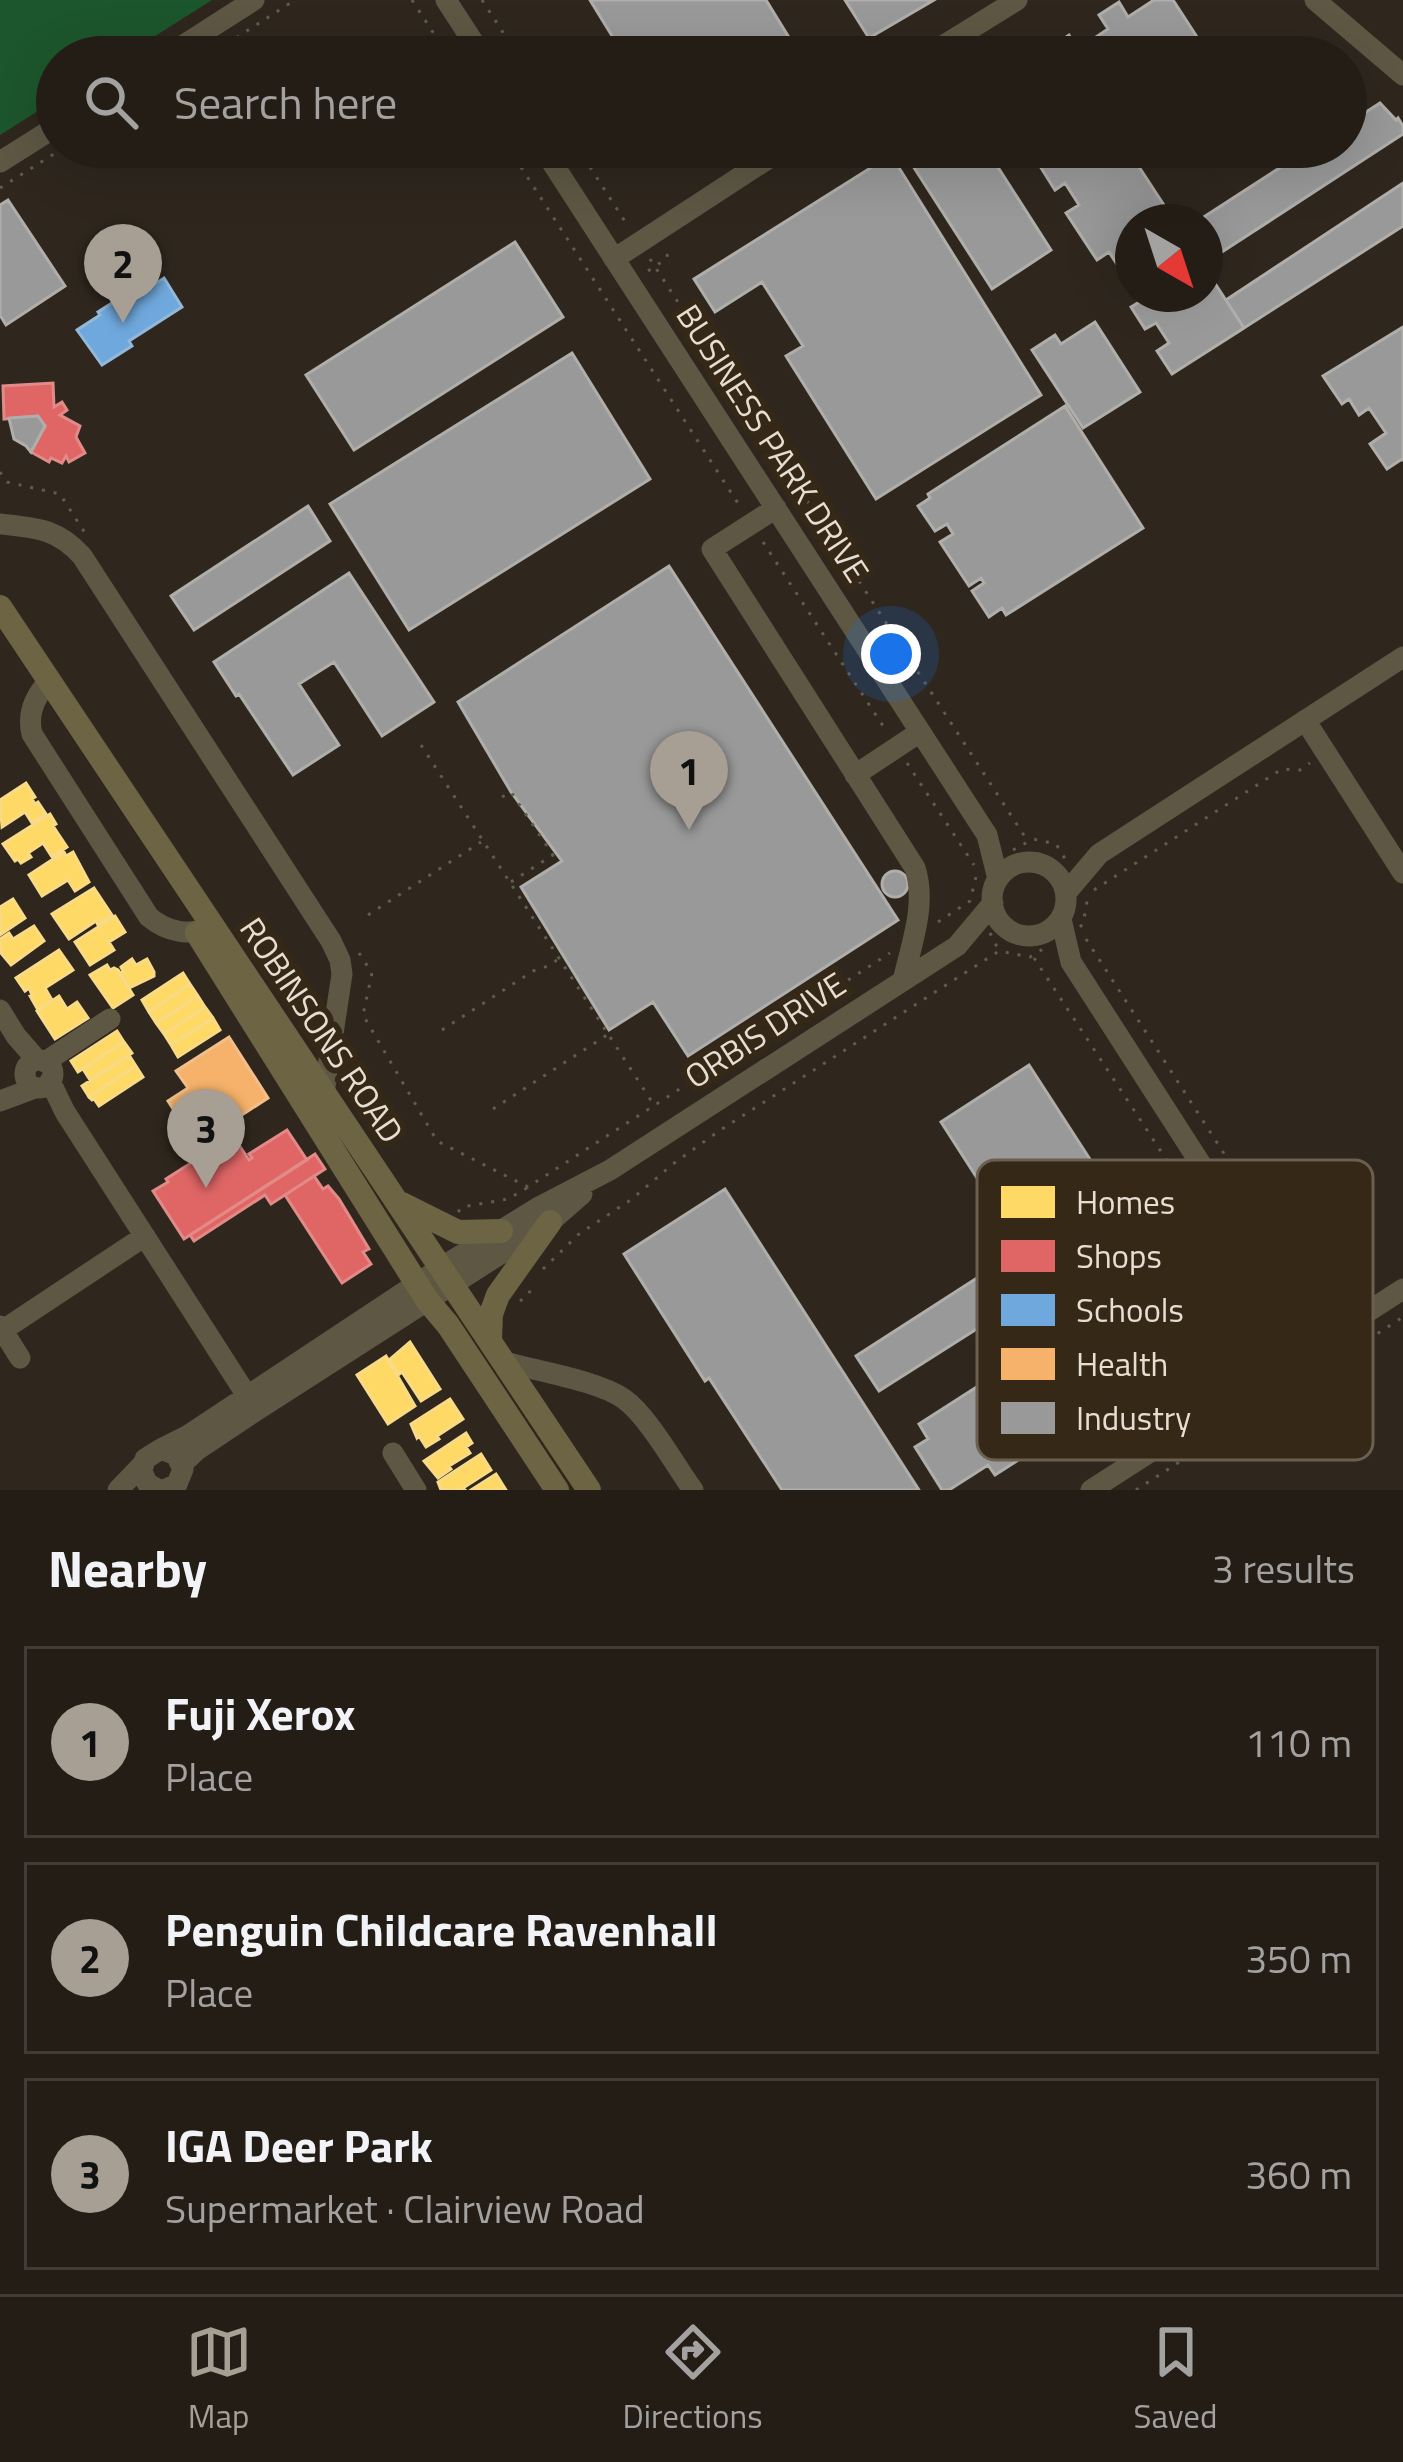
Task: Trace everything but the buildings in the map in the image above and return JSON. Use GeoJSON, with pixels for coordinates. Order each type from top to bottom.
{"type":"FeatureCollection","features":[{"type":"Feature","properties":{"kind":"main road","name":"ROBINSONS ROAD"},"geometry":{"type":"LineString","coordinates":[[0,607],[43,687],[204,929],[422,1292],[557,1490]]}},
{"type":"Feature","properties":{"kind":"main road","name":"ROBINSONS ROAD"},"geometry":{"type":"LineString","coordinates":[[0,637],[43,687]]}},
{"type":"Feature","properties":{"kind":"main road","name":"ROBINSONS ROAD"},"geometry":{"type":"LineString","coordinates":[[204,929],[325,1093],[589,1490]]}},
{"type":"Feature","properties":{"kind":"main road"},"geometry":{"type":"LineString","coordinates":[[400,1203],[458,1232],[501,1231]]}},
{"type":"Feature","properties":{"kind":"main road"},"geometry":{"type":"LineString","coordinates":[[490,1340],[490,1314],[497,1295],[550,1222]]}},
{"type":"Feature","properties":{"kind":"street"},"geometry":{"type":"LineString","coordinates":[[198,36],[254,0]]}},
{"type":"Feature","properties":{"kind":"street"},"geometry":{"type":"LineString","coordinates":[[446,0],[469,36]]}},
{"type":"Feature","properties":{"kind":"street"},"geometry":{"type":"LineString","coordinates":[[960,36],[1017,0]]}},
{"type":"Feature","properties":{"kind":"street"},"geometry":{"type":"LineString","coordinates":[[1316,0],[1358,36]]}},
{"type":"Feature","properties":{"kind":"street"},"geometry":{"type":"LineString","coordinates":[[1367,44],[1403,75]]}},
{"type":"Feature","properties":{"kind":"street"},"geometry":{"type":"LineString","coordinates":[[0,162],[36,139]]}},
{"type":"Feature","properties":{"kind":"street","name":"BUSINESS PARK DRIVE"},"geometry":{"type":"LineString","coordinates":[[556,168],[987,835],[998,879]]}},
{"type":"Feature","properties":{"kind":"street"},"geometry":{"type":"LineString","coordinates":[[614,259],[754,168]]}},
{"type":"Feature","properties":{"kind":"street"},"geometry":{"type":"LineString","coordinates":[[776,508],[712,549],[915,868],[920,889],[903,981]]}},
{"type":"Feature","properties":{"kind":"street"},"geometry":{"type":"LineString","coordinates":[[0,524],[48,531],[82,556],[332,940],[342,974],[325,1093]]}},
{"type":"Feature","properties":{"kind":"street"},"geometry":{"type":"LineString","coordinates":[[1066,893],[1099,854],[1403,657]]}},
{"type":"Feature","properties":{"kind":"street"},"geometry":{"type":"LineString","coordinates":[[1304,720],[1403,873]]}},
{"type":"Feature","properties":{"kind":"street"},"geometry":{"type":"LineString","coordinates":[[855,775],[920,732]]}},
{"type":"Feature","properties":{"kind":"street","name":"BUSINESS PARK DRIVE"},"geometry":{"type":"LineString","coordinates":[[987,835],[1048,864]]}},
{"type":"Feature","properties":{"kind":"street"},"geometry":{"type":"LineString","coordinates":[[1071,962],[1002,923],[993,903],[998,879],[1006,870],[1099,854]]}},
{"type":"Feature","properties":{"kind":"street"},"geometry":{"type":"LineString","coordinates":[[1048,864],[1066,893],[1071,962],[1198,1160]]}},
{"type":"Feature","properties":{"kind":"street","name":"ORBIS DRIVE"},"geometry":{"type":"LineString","coordinates":[[448,1275],[538,1207],[610,1170],[957,946],[993,903]]}},
{"type":"Feature","properties":{"kind":"street"},"geometry":{"type":"LineString","coordinates":[[1030,942],[1069,923]]}},
{"type":"Feature","properties":{"kind":"street","name":"ORBIS DRIVE"},"geometry":{"type":"LineString","coordinates":[[957,946],[1030,942]]}},
{"type":"Feature","properties":{"kind":"street"},"geometry":{"type":"LineString","coordinates":[[0,1010],[252,1403]]}},
{"type":"Feature","properties":{"kind":"street"},"geometry":{"type":"LineString","coordinates":[[0,1100],[110,1019]]}},
{"type":"Feature","properties":{"kind":"street","name":"ORBIS DRIVE"},"geometry":{"type":"LineString","coordinates":[[448,1275],[550,1222],[610,1170]]}},
{"type":"Feature","properties":{"kind":"street"},"geometry":{"type":"LineString","coordinates":[[20,1358],[1,1328],[145,1236]]}},
{"type":"Feature","properties":{"kind":"street"},"geometry":{"type":"LineString","coordinates":[[118,1490],[149,1454],[252,1403],[448,1275]]}},
{"type":"Feature","properties":{"kind":"street"},"geometry":{"type":"LineString","coordinates":[[1373,1308],[1403,1288]]}},
{"type":"Feature","properties":{"kind":"street"},"geometry":{"type":"LineString","coordinates":[[506,1362],[625,1399],[693,1490]]}},
{"type":"Feature","properties":{"kind":"street"},"geometry":{"type":"LineString","coordinates":[[166,1484],[252,1403]]}},
{"type":"Feature","properties":{"kind":"street"},"geometry":{"type":"LineString","coordinates":[[161,1449],[176,1455],[166,1484]]}},
{"type":"Feature","properties":{"kind":"street"},"geometry":{"type":"LineString","coordinates":[[394,1454],[416,1490]]}},
{"type":"Feature","properties":{"kind":"street"},"geometry":{"type":"LineString","coordinates":[[1091,1490],[1137,1460]]}},
{"type":"Feature","properties":{"kind":"street"},"geometry":{"type":"LineString","coordinates":[[143,1464],[143,1478],[166,1484]]}},
{"type":"Feature","properties":{"kind":"path"},"geometry":{"type":"LineString","coordinates":[[239,36],[295,0]]}},
{"type":"Feature","properties":{"kind":"path"},"geometry":{"type":"LineString","coordinates":[[412,0],[435,36]]}},
{"type":"Feature","properties":{"kind":"path"},"geometry":{"type":"LineString","coordinates":[[482,0],[505,36]]}},
{"type":"Feature","properties":{"kind":"path"},"geometry":{"type":"LineString","coordinates":[[0,188],[36,165]]}},
{"type":"Feature","properties":{"kind":"path"},"geometry":{"type":"LineString","coordinates":[[350,940],[372,973],[363,1016],[436,1141],[528,1187],[970,901],[978,872],[522,168]]}},
{"type":"Feature","properties":{"kind":"path"},"geometry":{"type":"LineString","coordinates":[[591,168],[1027,840],[1057,844],[1048,864]]}},
{"type":"Feature","properties":{"kind":"path"},"geometry":{"type":"LineString","coordinates":[[0,472],[7,482],[60,494],[86,534]]}},
{"type":"Feature","properties":{"kind":"path"},"geometry":{"type":"LineString","coordinates":[[421,745],[654,1106]]}},
{"type":"Feature","properties":{"kind":"path"},"geometry":{"type":"LineString","coordinates":[[1069,923],[1084,924],[1089,893],[1282,769],[1300,770],[1325,752]]}},
{"type":"Feature","properties":{"kind":"path"},"geometry":{"type":"LineString","coordinates":[[502,797],[512,792],[555,854],[510,883]]}},
{"type":"Feature","properties":{"kind":"path"},"geometry":{"type":"LineString","coordinates":[[368,916],[483,842]]}},
{"type":"Feature","properties":{"kind":"path"},"geometry":{"type":"LineString","coordinates":[[1069,923],[1226,1160]]}},
{"type":"Feature","properties":{"kind":"path"},"geometry":{"type":"LineString","coordinates":[[497,1295],[520,1301],[529,1294],[534,1277],[574,1237],[632,1199],[683,1157],[979,963],[1030,942],[1169,1160]]}},
{"type":"Feature","properties":{"kind":"path"},"geometry":{"type":"LineString","coordinates":[[442,1030],[562,957]]}},
{"type":"Feature","properties":{"kind":"path"},"geometry":{"type":"LineString","coordinates":[[493,1109],[608,1034]]}},
{"type":"Feature","properties":{"kind":"path"},"geometry":{"type":"LineString","coordinates":[[1373,1336],[1403,1317]]}},
{"type":"Feature","properties":{"kind":"path"},"geometry":{"type":"LineString","coordinates":[[1136,1490],[1182,1460]]}},
{"type":"Feature","properties":{"kind":"green space"},"geometry":{"type":"Polygon","coordinates":[[[0,0],[212,0],[155,36],[36,36],[36,112],[0,135],[0,0]]]}},
{"type":"Feature","properties":{"kind":"place","name":"Penguin Childcare Ravenhall"},"geometry":{"type":"Point","coordinates":[123,323]}},
{"type":"Feature","properties":{"kind":"place","name":"Fuji Xerox"},"geometry":{"type":"Point","coordinates":[689,830]}},
{"type":"Feature","properties":{"kind":"place","name":"IGA Deer Park"},"geometry":{"type":"Point","coordinates":[206,1188]}}]}
